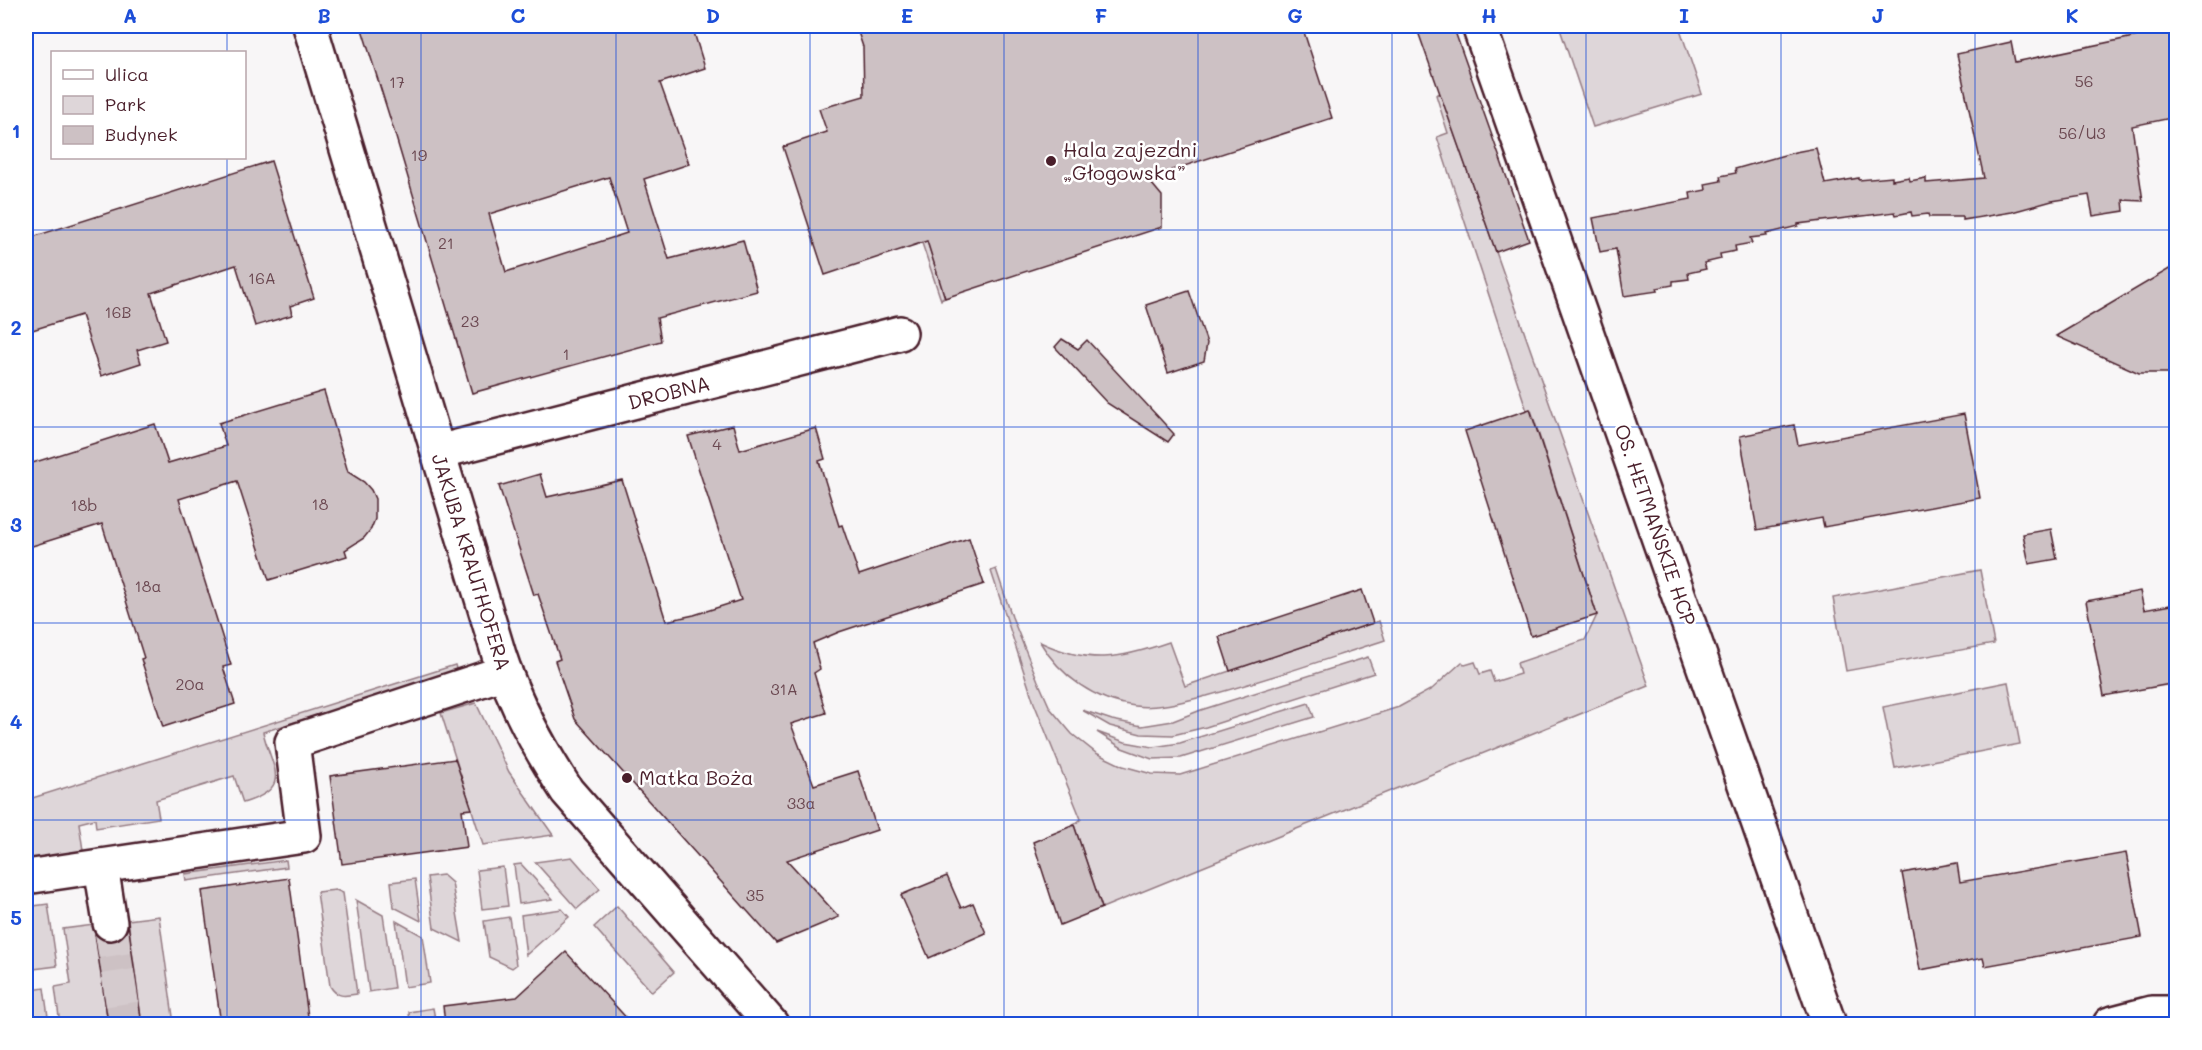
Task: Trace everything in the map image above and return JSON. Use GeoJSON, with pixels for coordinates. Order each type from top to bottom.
{"type":"FeatureCollection","features":[{"type":"Feature","properties":{"kind":"street","name":"JAKUBA KRAUTHOFERA"},"geometry":{"type":"LineString","coordinates":[[310,26],[505,672],[521,713],[543,754],[567,791],[771,1024]]}},
{"type":"Feature","properties":{"kind":"street","name":"OS. HETMAŃSKIE HCP"},"geometry":{"type":"LineString","coordinates":[[1479,26],[1829,1024]]}},
{"type":"Feature","properties":{"kind":"street","name":"DROBNA"},"geometry":{"type":"LineString","coordinates":[[438,452],[900,333]]}},
{"type":"Feature","properties":{"kind":"street"},"geometry":{"type":"LineString","coordinates":[[26,877],[304,836],[292,742],[505,672]]}},
{"type":"Feature","properties":{"kind":"street"},"geometry":{"type":"LineString","coordinates":[[101,866],[110,923]]}},
{"type":"Feature","properties":{"kind":"street"},"geometry":{"type":"LineString","coordinates":[[2109,1024],[2168,1007]]}},
{"type":"Feature","properties":{"kind":"green space"},"geometry":{"type":"Polygon","coordinates":[[[1559,26],[1679,26],[1702,94],[1593,127],[1559,26]]]}},
{"type":"Feature","properties":{"kind":"green space"},"geometry":{"type":"Polygon","coordinates":[[[1440,93],[1649,686],[1102,908],[1074,825],[1081,819],[1034,703],[991,571],[996,569],[1012,617],[1050,708],[1072,734],[1096,753],[1123,766],[1152,774],[1180,775],[1399,707],[1432,689],[1462,662],[1465,665],[1475,662],[1480,674],[1490,671],[1494,682],[1520,674],[1517,663],[1585,640],[1597,615],[1531,410],[1527,411],[1437,137],[1448,133],[1436,95],[1440,93]]]}},
{"type":"Feature","properties":{"kind":"green space"},"geometry":{"type":"Polygon","coordinates":[[[892,153],[912,195],[945,296],[941,300],[892,153]]]}},
{"type":"Feature","properties":{"kind":"green space"},"geometry":{"type":"Polygon","coordinates":[[[1980,570],[1994,644],[1846,671],[1833,598],[1980,570]]]}},
{"type":"Feature","properties":{"kind":"green space"},"geometry":{"type":"Polygon","coordinates":[[[1379,621],[1385,640],[1229,690],[1153,706],[1120,703],[1093,693],[1068,676],[1040,642],[1074,654],[1104,657],[1120,656],[1169,642],[1185,686],[1379,621]]]}},
{"type":"Feature","properties":{"kind":"green space"},"geometry":{"type":"Polygon","coordinates":[[[1368,657],[1374,673],[1206,727],[1173,735],[1141,734],[1110,726],[1082,710],[1112,720],[1142,726],[1173,721],[1368,657]]]}},
{"type":"Feature","properties":{"kind":"green space"},"geometry":{"type":"Polygon","coordinates":[[[455,665],[457,672],[263,732],[276,776],[274,784],[259,797],[243,803],[234,776],[156,800],[159,818],[96,828],[95,819],[79,823],[84,857],[26,865],[26,800],[455,665]]]}},
{"type":"Feature","properties":{"kind":"green space"},"geometry":{"type":"Polygon","coordinates":[[[2008,682],[2020,744],[1895,768],[1883,707],[2008,682]]]}},
{"type":"Feature","properties":{"kind":"green space"},"geometry":{"type":"Polygon","coordinates":[[[476,703],[509,772],[553,835],[483,845],[441,713],[476,703]]]}},
{"type":"Feature","properties":{"kind":"green space"},"geometry":{"type":"Polygon","coordinates":[[[1309,703],[1314,717],[1181,758],[1152,759],[1122,748],[1097,732],[1125,742],[1153,747],[1180,743],[1309,703]]]}},
{"type":"Feature","properties":{"kind":"green space"},"geometry":{"type":"Polygon","coordinates":[[[572,857],[600,889],[577,909],[535,862],[572,857]]]}},
{"type":"Feature","properties":{"kind":"green space"},"geometry":{"type":"Polygon","coordinates":[[[286,860],[287,867],[186,881],[185,874],[286,860]]]}},
{"type":"Feature","properties":{"kind":"green space"},"geometry":{"type":"Polygon","coordinates":[[[521,864],[553,899],[519,904],[514,865],[521,864]]]}},
{"type":"Feature","properties":{"kind":"green space"},"geometry":{"type":"Polygon","coordinates":[[[503,867],[508,906],[482,909],[477,870],[503,867]]]}},
{"type":"Feature","properties":{"kind":"green space"},"geometry":{"type":"Polygon","coordinates":[[[443,875],[452,883],[462,942],[434,928],[427,877],[443,875]]]}},
{"type":"Feature","properties":{"kind":"green space"},"geometry":{"type":"Polygon","coordinates":[[[415,879],[421,921],[394,907],[391,882],[415,879]]]}},
{"type":"Feature","properties":{"kind":"green space"},"geometry":{"type":"Polygon","coordinates":[[[336,890],[343,893],[357,994],[345,996],[338,994],[330,986],[317,892],[336,890]]]}},
{"type":"Feature","properties":{"kind":"green space"},"geometry":{"type":"Polygon","coordinates":[[[356,900],[383,915],[394,988],[369,992],[356,900]]]}},
{"type":"Feature","properties":{"kind":"green space"},"geometry":{"type":"Polygon","coordinates":[[[48,904],[57,966],[26,970],[26,907],[48,904]]]}},
{"type":"Feature","properties":{"kind":"green space"},"geometry":{"type":"Polygon","coordinates":[[[617,906],[674,972],[652,992],[594,927],[617,906]]]}},
{"type":"Feature","properties":{"kind":"green space"},"geometry":{"type":"Polygon","coordinates":[[[562,909],[569,917],[526,955],[521,915],[562,909]]]}},
{"type":"Feature","properties":{"kind":"green space"},"geometry":{"type":"Polygon","coordinates":[[[159,916],[174,1024],[60,1024],[55,987],[71,984],[63,929],[94,925],[108,1023],[141,1018],[128,920],[159,916]]]}},
{"type":"Feature","properties":{"kind":"green space"},"geometry":{"type":"Polygon","coordinates":[[[509,917],[516,965],[512,968],[489,957],[484,921],[509,917]]]}},
{"type":"Feature","properties":{"kind":"green space"},"geometry":{"type":"Polygon","coordinates":[[[396,921],[423,936],[430,983],[405,987],[396,921]]]}},
{"type":"Feature","properties":{"kind":"green space"},"geometry":{"type":"Polygon","coordinates":[[[44,988],[49,1024],[30,1024],[26,991],[44,988]]]}},
{"type":"Feature","properties":{"kind":"green space"},"geometry":{"type":"Polygon","coordinates":[[[433,1008],[436,1024],[410,1024],[409,1012],[433,1008]]]}},
{"type":"Feature","properties":{"kind":"building"},"geometry":{"type":"Polygon","coordinates":[[[361,26],[692,26],[705,68],[660,83],[689,164],[644,179],[669,259],[743,240],[757,291],[657,318],[661,341],[472,393],[361,26]],[[609,177],[489,214],[506,272],[627,233],[609,177]]]}},
{"type":"Feature","properties":{"kind":"building","name":"Hala zajezdni „Głogowska”"},"geometry":{"type":"Polygon","coordinates":[[[856,26],[1302,26],[1332,118],[1147,178],[1162,196],[1162,227],[945,298],[927,241],[825,275],[783,147],[827,132],[819,109],[864,96],[863,47],[856,26]]]}},
{"type":"Feature","properties":{"kind":"building"},"geometry":{"type":"Polygon","coordinates":[[[1416,26],[1453,26],[1529,240],[1496,252],[1416,26]]]}},
{"type":"Feature","properties":{"kind":"building"},"geometry":{"type":"Polygon","coordinates":[[[2176,28],[2176,117],[2132,126],[2143,201],[2123,200],[2124,211],[2093,216],[2089,195],[1963,220],[1963,217],[1929,217],[1928,214],[1912,216],[1911,212],[1896,215],[1895,212],[1798,224],[1798,226],[1766,234],[1767,236],[1750,238],[1752,243],[1735,246],[1736,251],[1720,254],[1721,259],[1704,263],[1706,269],[1688,273],[1689,279],[1673,281],[1673,285],[1657,288],[1658,291],[1624,296],[1616,249],[1600,252],[1593,218],[1691,199],[1690,193],[1706,190],[1705,184],[1721,181],[1720,176],[1736,173],[1735,169],[1795,152],[1816,148],[1825,184],[1859,178],[1859,180],[1892,177],[1892,180],[1909,177],[1910,181],[1926,178],[1926,183],[1984,178],[1957,54],[2011,42],[2015,62],[2176,28]]]}},
{"type":"Feature","properties":{"kind":"building"},"geometry":{"type":"Polygon","coordinates":[[[271,161],[314,298],[290,306],[292,315],[255,326],[236,265],[151,293],[166,341],[137,350],[141,363],[101,376],[81,315],[26,332],[26,239],[271,161]]]}},
{"type":"Feature","properties":{"kind":"building"},"geometry":{"type":"Polygon","coordinates":[[[2176,265],[2176,373],[2139,373],[2056,336],[2176,265]]]}},
{"type":"Feature","properties":{"kind":"building"},"geometry":{"type":"Polygon","coordinates":[[[1189,291],[1207,343],[1204,361],[1168,373],[1146,305],[1189,291]]]}},
{"type":"Feature","properties":{"kind":"building"},"geometry":{"type":"Polygon","coordinates":[[[1062,339],[1078,349],[1087,340],[1174,434],[1168,442],[1107,403],[1055,347],[1062,339]]]}},
{"type":"Feature","properties":{"kind":"building"},"geometry":{"type":"Polygon","coordinates":[[[324,391],[348,472],[364,482],[375,499],[375,519],[371,529],[364,538],[345,550],[347,556],[269,580],[237,481],[179,499],[231,665],[223,667],[235,704],[163,727],[102,524],[26,548],[26,465],[155,424],[168,463],[226,446],[219,423],[324,391]]]}},
{"type":"Feature","properties":{"kind":"building"},"geometry":{"type":"Polygon","coordinates":[[[1530,409],[1597,615],[1531,636],[1465,431],[1530,409]]]}},
{"type":"Feature","properties":{"kind":"building"},"geometry":{"type":"Polygon","coordinates":[[[1964,414],[1980,498],[1824,527],[1822,518],[1757,530],[1740,436],[1794,425],[1798,445],[1964,414]]]}},
{"type":"Feature","properties":{"kind":"building"},"geometry":{"type":"Polygon","coordinates":[[[733,425],[740,450],[816,428],[825,459],[819,461],[839,526],[842,525],[859,575],[969,538],[984,584],[839,632],[813,643],[820,669],[814,673],[826,713],[791,724],[814,785],[858,771],[877,830],[787,860],[839,917],[776,943],[575,719],[555,661],[560,659],[538,594],[534,595],[499,486],[540,474],[547,497],[622,480],[666,621],[694,615],[741,600],[688,436],[733,425]]]}},
{"type":"Feature","properties":{"kind":"building"},"geometry":{"type":"Polygon","coordinates":[[[2051,529],[2057,559],[2029,564],[2023,534],[2051,529]]]}},
{"type":"Feature","properties":{"kind":"building"},"geometry":{"type":"Polygon","coordinates":[[[1362,590],[1373,623],[1230,671],[1219,637],[1362,590]]]}},
{"type":"Feature","properties":{"kind":"building"},"geometry":{"type":"Polygon","coordinates":[[[2140,591],[2144,610],[2176,604],[2176,683],[2104,696],[2086,601],[2140,591]]]}},
{"type":"Feature","properties":{"kind":"building"},"geometry":{"type":"Polygon","coordinates":[[[455,759],[472,809],[462,810],[467,847],[342,864],[330,776],[455,759]]]}},
{"type":"Feature","properties":{"kind":"building"},"geometry":{"type":"Polygon","coordinates":[[[1074,825],[1102,908],[1060,925],[1033,842],[1074,825]]]}},
{"type":"Feature","properties":{"kind":"building"},"geometry":{"type":"Polygon","coordinates":[[[2126,853],[2142,937],[1985,966],[1983,958],[1920,970],[1902,873],[1957,863],[1960,882],[2126,853]]]}},
{"type":"Feature","properties":{"kind":"building"},"geometry":{"type":"Polygon","coordinates":[[[947,876],[961,908],[973,903],[986,933],[929,958],[901,895],[947,876]]]}},
{"type":"Feature","properties":{"kind":"building"},"geometry":{"type":"Polygon","coordinates":[[[289,878],[309,1024],[221,1024],[202,891],[289,878]]]}},
{"type":"Feature","properties":{"kind":"building"},"geometry":{"type":"Polygon","coordinates":[[[128,923],[141,1018],[108,1023],[95,934],[104,941],[113,941],[122,937],[127,930],[128,923]]]}},
{"type":"Feature","properties":{"kind":"building"},"geometry":{"type":"Polygon","coordinates":[[[566,952],[632,1024],[445,1024],[443,1006],[517,997],[566,952]]]}},
{"type":"Feature","properties":{"kind":"tunnel"},"geometry":{"type":"LineString","coordinates":[[110,923],[125,1021]]}},
{"type":"Feature","properties":{"kind":"place","name":"Hala zajezdni „Głogowska”"},"geometry":{"type":"Point","coordinates":[1051,161]}},
{"type":"Feature","properties":{"kind":"place","name":"Matka Boża"},"geometry":{"type":"Point","coordinates":[627,778]}}]}
